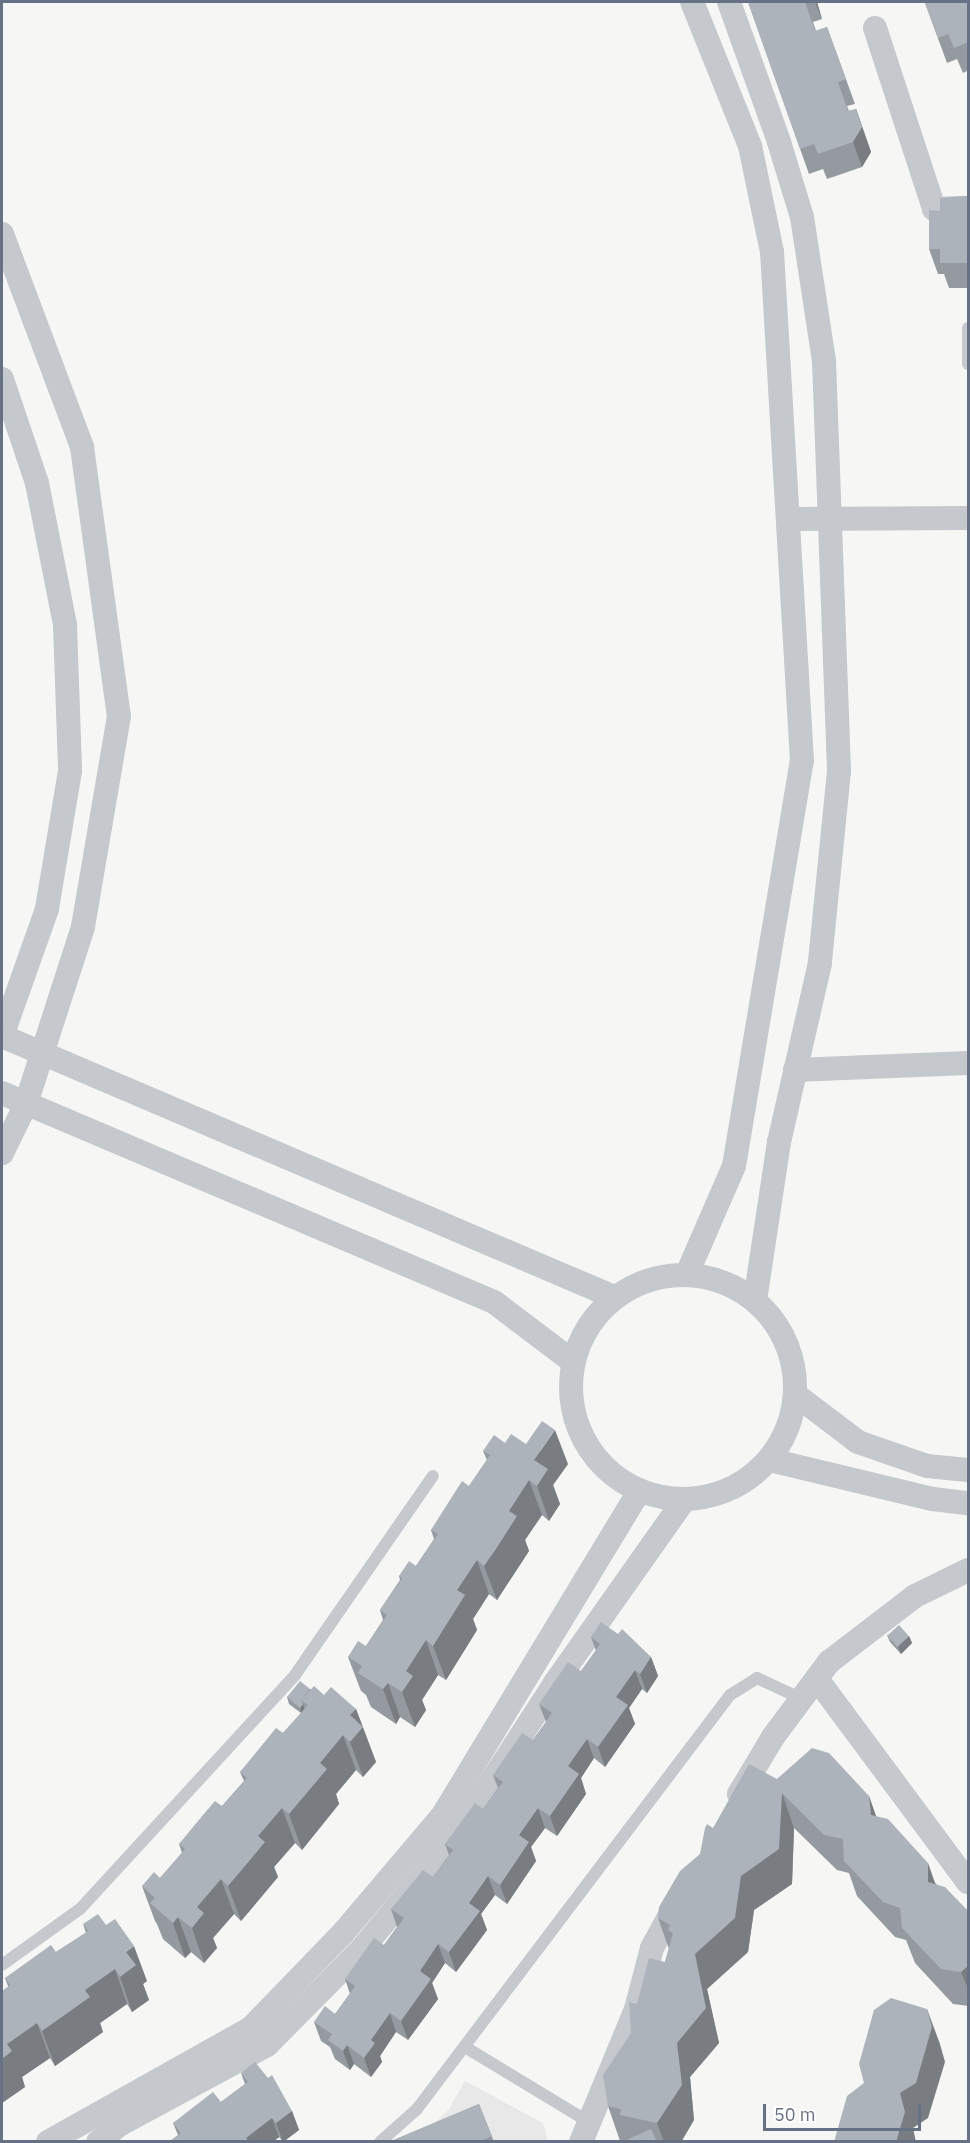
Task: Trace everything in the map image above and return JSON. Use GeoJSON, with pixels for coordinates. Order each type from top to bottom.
{"type":"FeatureCollection","features":[{"type":"Feature","properties":{"kind":"street"},"geometry":{"type":"LineString","coordinates":[[687,1274],[734,1166],[802,761],[790,519],[772,252],[750,146],[692,2]]}},
{"type":"Feature","properties":{"kind":"street"},"geometry":{"type":"LineString","coordinates":[[729,2],[779,142],[801,217],[824,361],[839,771],[820,963],[779,1142],[755,1300]]}},
{"type":"Feature","properties":{"kind":"street"},"geometry":{"type":"LineString","coordinates":[[875,28],[934,209],[969,208]]}},
{"type":"Feature","properties":{"kind":"street"},"geometry":{"type":"LineString","coordinates":[[2,234],[82,447],[119,716],[83,927],[26,1104],[2,1153]]}},
{"type":"Feature","properties":{"kind":"street"},"geometry":{"type":"LineString","coordinates":[[2,380],[37,483],[65,625],[70,771],[47,909],[2,1036],[614,1297]]}},
{"type":"Feature","properties":{"kind":"street"},"geometry":{"type":"LineString","coordinates":[[790,519],[831,516],[969,518]]}},
{"type":"Feature","properties":{"kind":"street"},"geometry":{"type":"LineString","coordinates":[[795,1070],[969,1063]]}},
{"type":"Feature","properties":{"kind":"street"},"geometry":{"type":"LineString","coordinates":[[2,1093],[494,1302],[572,1361]]}},
{"type":"Feature","properties":{"kind":"street"},"geometry":{"type":"LineString","coordinates":[[687,1274],[723,1281],[755,1300],[783,1338],[792,1359],[796,1395],[788,1429],[770,1460],[746,1481],[726,1491],[684,1500],[639,1492],[606,1470],[582,1439],[570,1401],[572,1361],[587,1325],[614,1297],[648,1279],[687,1274]]}},
{"type":"Feature","properties":{"kind":"street"},"geometry":{"type":"LineString","coordinates":[[796,1395],[858,1442],[917,1463],[969,1470]]}},
{"type":"Feature","properties":{"kind":"street"},"geometry":{"type":"LineString","coordinates":[[770,1460],[933,1500],[969,1503]]}},
{"type":"Feature","properties":{"kind":"street"},"geometry":{"type":"LineString","coordinates":[[48,2142],[251,2028],[343,1933],[443,1815],[639,1492]]}},
{"type":"Feature","properties":{"kind":"street"},"geometry":{"type":"LineString","coordinates":[[98,2142],[119,2125],[267,2045],[362,1949],[458,1833],[555,1683],[684,1500]]}},
{"type":"Feature","properties":{"kind":"street"},"geometry":{"type":"LineString","coordinates":[[726,1816],[773,1737],[829,1662],[915,1596],[969,1570]]}},
{"type":"Feature","properties":{"kind":"street"},"geometry":{"type":"LineString","coordinates":[[817,1679],[969,1882]]}},
{"type":"Feature","properties":{"kind":"street"},"geometry":{"type":"LineString","coordinates":[[585,2132],[636,2009],[652,1948],[691,1876]]}},
{"type":"Feature","properties":{"kind":"lane"},"geometry":{"type":"LineString","coordinates":[[969,328],[969,364]]}},
{"type":"Feature","properties":{"kind":"lane"},"geometry":{"type":"LineString","coordinates":[[2,1965],[81,1908],[295,1675],[433,1476]]}},
{"type":"Feature","properties":{"kind":"lane"},"geometry":{"type":"LineString","coordinates":[[380,2142],[417,2109],[730,1695],[757,1678],[802,1699]]}},
{"type":"Feature","properties":{"kind":"lane"},"geometry":{"type":"LineString","coordinates":[[465,2047],[585,2132]]}},
{"type":"Feature","properties":{"kind":"shaded area"},"geometry":{"type":"Polygon","coordinates":[[[465,2081],[543,2123],[548,2141],[415,2142],[449,2109],[465,2081]]]}},
{"type":"Feature","properties":{"kind":"building"},"geometry":{"type":"Polygon","coordinates":[[[748,2],[805,2],[815,31],[827,27],[846,79],[838,82],[848,111],[856,109],[862,127],[853,142],[818,154],[814,144],[800,149],[748,2]]]}},
{"type":"Feature","properties":{"kind":"building"},"geometry":{"type":"Polygon","coordinates":[[[926,2],[969,2],[969,42],[954,48],[948,34],[938,38],[926,2]]]}},
{"type":"Feature","properties":{"kind":"building"},"geometry":{"type":"Polygon","coordinates":[[[969,196],[969,263],[940,263],[940,249],[929,249],[929,210],[940,211],[940,198],[969,196]]]}},
{"type":"Feature","properties":{"kind":"building"},"geometry":{"type":"Polygon","coordinates":[[[542,1421],[555,1430],[534,1460],[548,1469],[537,1486],[529,1480],[509,1511],[517,1516],[484,1566],[477,1560],[457,1590],[465,1595],[433,1646],[426,1640],[406,1671],[413,1676],[402,1692],[388,1683],[383,1689],[358,1673],[362,1666],[348,1657],[358,1641],[366,1646],[387,1615],[380,1610],[402,1578],[399,1576],[409,1561],[416,1566],[438,1534],[431,1530],[462,1481],[469,1486],[490,1455],[483,1451],[494,1435],[505,1443],[511,1434],[526,1444],[542,1421]]]}},
{"type":"Feature","properties":{"kind":"building"},"geometry":{"type":"Polygon","coordinates":[[[601,1622],[618,1634],[622,1629],[651,1657],[640,1674],[635,1670],[616,1697],[628,1705],[598,1747],[587,1739],[568,1766],[579,1774],[550,1816],[538,1808],[519,1835],[529,1842],[500,1885],[488,1876],[469,1903],[480,1911],[449,1952],[438,1944],[420,1971],[431,1979],[401,2021],[390,2013],[371,2040],[375,2043],[364,2058],[347,2045],[343,2051],[328,2040],[332,2034],[314,2022],[325,2006],[335,2014],[355,1986],[345,1979],[374,1938],[384,1945],[404,1918],[391,1909],[423,1870],[433,1877],[453,1850],[445,1844],[475,1803],[483,1809],[503,1782],[493,1775],[522,1733],[533,1740],[552,1713],[539,1704],[568,1662],[581,1671],[600,1644],[591,1637],[601,1622]]]}},
{"type":"Feature","properties":{"kind":"building"},"geometry":{"type":"Polygon","coordinates":[[[899,1625],[909,1636],[897,1647],[887,1636],[899,1625]]]}},
{"type":"Feature","properties":{"kind":"building"},"geometry":{"type":"Polygon","coordinates":[[[300,1681],[310,1689],[301,1700],[303,1704],[300,1708],[287,1697],[300,1681]]]}},
{"type":"Feature","properties":{"kind":"building"},"geometry":{"type":"Polygon","coordinates":[[[314,1686],[324,1695],[331,1687],[356,1709],[350,1715],[363,1727],[350,1742],[343,1735],[320,1763],[327,1769],[289,1814],[282,1808],[258,1836],[265,1842],[240,1872],[228,1886],[221,1879],[197,1907],[204,1913],[192,1928],[178,1917],[173,1923],[150,1903],[155,1898],[142,1886],[154,1872],[160,1878],[185,1849],[179,1844],[215,1801],[222,1806],[247,1778],[240,1772],[276,1728],[283,1733],[308,1705],[301,1700],[314,1686]]]}},
{"type":"Feature","properties":{"kind":"building"},"geometry":{"type":"Polygon","coordinates":[[[812,1748],[829,1753],[869,1796],[871,1815],[888,1819],[928,1863],[928,1882],[945,1887],[969,1912],[969,1965],[961,1972],[941,1969],[902,1928],[900,1908],[883,1902],[844,1861],[843,1839],[824,1835],[782,1793],[779,1849],[741,1876],[735,1918],[695,1954],[706,2008],[677,2043],[682,2085],[657,2123],[620,2115],[621,2109],[608,2106],[603,2075],[631,2033],[629,2002],[637,2004],[649,1958],[665,1962],[673,1933],[668,1930],[670,1925],[658,1918],[659,1907],[680,1871],[700,1854],[707,1824],[713,1828],[749,1764],[777,1779],[812,1748]]]}},
{"type":"Feature","properties":{"kind":"building"},"geometry":{"type":"Polygon","coordinates":[[[98,1914],[106,1925],[115,1919],[134,1946],[126,1952],[136,1965],[120,1977],[115,1969],[85,1990],[90,1997],[42,2031],[37,2023],[7,2044],[12,2051],[2,2059],[2,1991],[10,1985],[5,1978],[51,1945],[56,1952],[88,1931],[83,1924],[98,1914]]]}},
{"type":"Feature","properties":{"kind":"building"},"geometry":{"type":"Polygon","coordinates":[[[891,1998],[927,2009],[932,2027],[916,2083],[900,2093],[905,2112],[896,2142],[834,2142],[847,2096],[864,2083],[859,2064],[874,2010],[891,1998]]]}},
{"type":"Feature","properties":{"kind":"building"},"geometry":{"type":"Polygon","coordinates":[[[255,2062],[268,2078],[272,2075],[292,2111],[276,2123],[272,2118],[246,2138],[249,2142],[169,2142],[181,2133],[173,2123],[213,2092],[221,2102],[248,2082],[241,2073],[255,2062]]]}},
{"type":"Feature","properties":{"kind":"building"},"geometry":{"type":"Polygon","coordinates":[[[479,2104],[492,2136],[479,2142],[389,2142],[479,2104]]]}},
{"type":"Feature","properties":{"kind":"building"},"geometry":{"type":"Polygon","coordinates":[[[651,2129],[657,2142],[622,2142],[651,2129]]]}}]}
